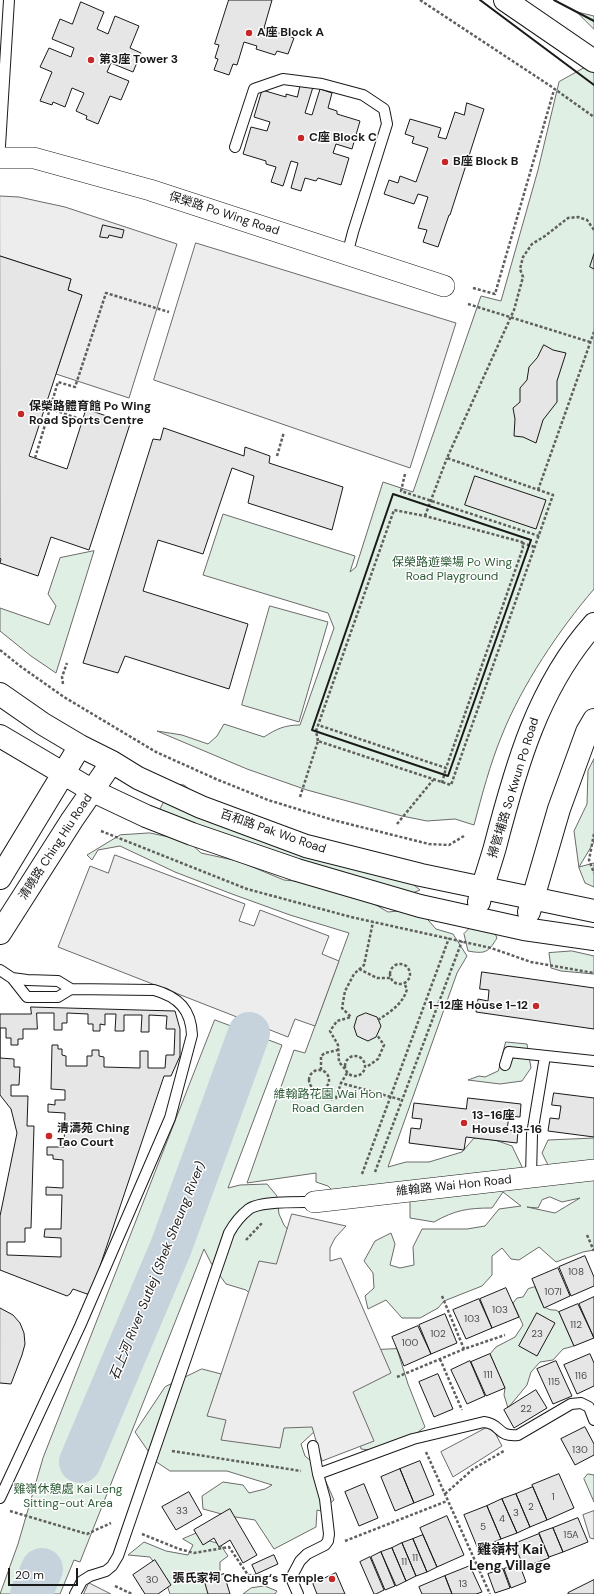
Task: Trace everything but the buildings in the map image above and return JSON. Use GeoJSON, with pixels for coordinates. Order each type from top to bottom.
{"type":"FeatureCollection","features":[{"type":"Feature","properties":{"kind":"main road"},"geometry":{"type":"LineString","coordinates":[[505,0],[594,61]]}},
{"type":"Feature","properties":{"kind":"main road","name":"掃管埔路 So Kwun Po Road"},"geometry":{"type":"LineString","coordinates":[[475,919],[503,816],[531,728],[559,669],[583,636],[594,624]]}},
{"type":"Feature","properties":{"kind":"main road","name":"百和路 Pak Wo Road"},"geometry":{"type":"LineString","coordinates":[[0,694],[43,724],[138,778],[201,807],[306,846],[421,876],[594,910]]}},
{"type":"Feature","properties":{"kind":"main road"},"geometry":{"type":"LineString","coordinates":[[524,928],[559,809],[587,732],[594,720]]}},
{"type":"Feature","properties":{"kind":"main road"},"geometry":{"type":"LineString","coordinates":[[0,736],[93,791],[146,816],[192,834],[297,870],[420,906],[475,919],[594,939]]}},
{"type":"Feature","properties":{"kind":"main road"},"geometry":{"type":"LineString","coordinates":[[0,878],[80,746]]}},
{"type":"Feature","properties":{"kind":"main road","name":"清曉路 Ching Hiu Road"},"geometry":{"type":"LineString","coordinates":[[0,932],[112,762]]}},
{"type":"Feature","properties":{"kind":"street","name":"保榮路 Po Wing Road"},"geometry":{"type":"LineString","coordinates":[[0,158],[34,158],[150,190],[444,286]]}},
{"type":"Feature","properties":{"kind":"street","name":"維翰路 Wai Hon Road"},"geometry":{"type":"LineString","coordinates":[[314,1202],[594,1170]]}},
{"type":"Feature","properties":{"kind":"lane"},"geometry":{"type":"LineString","coordinates":[[0,146],[9,0]]}},
{"type":"Feature","properties":{"kind":"lane"},"geometry":{"type":"LineString","coordinates":[[235,147],[254,89],[283,79],[322,84],[362,95],[384,109],[387,124],[347,255]]}},
{"type":"Feature","properties":{"kind":"lane"},"geometry":{"type":"LineString","coordinates":[[0,970],[12,978],[27,997],[58,997],[71,989]]}},
{"type":"Feature","properties":{"kind":"lane"},"geometry":{"type":"LineString","coordinates":[[0,1498],[77,1333],[170,1118],[192,1035],[192,1024],[188,1014],[174,998],[165,993],[154,990],[71,989],[58,981],[12,978]]}},
{"type":"Feature","properties":{"kind":"lane"},"geometry":{"type":"LineString","coordinates":[[505,1065],[509,1052],[594,1061]]}},
{"type":"Feature","properties":{"kind":"lane"},"geometry":{"type":"LineString","coordinates":[[531,1177],[532,1134],[545,1056]]}},
{"type":"Feature","properties":{"kind":"lane"},"geometry":{"type":"LineString","coordinates":[[75,1594],[82,1581],[93,1574],[106,1571],[112,1566],[118,1556],[229,1233],[238,1219],[250,1208],[273,1204],[314,1202]]}},
{"type":"Feature","properties":{"kind":"lane"},"geometry":{"type":"LineString","coordinates":[[318,1474],[420,1437],[484,1422],[495,1425],[502,1433],[518,1435],[571,1404],[581,1403],[589,1407],[594,1420]]}},
{"type":"Feature","properties":{"kind":"lane"},"geometry":{"type":"LineString","coordinates":[[298,1594],[291,1578],[300,1561],[307,1554],[325,1545],[328,1541],[329,1534],[326,1499],[318,1474],[313,1446]]}},
{"type":"Feature","properties":{"kind":"path"},"geometry":{"type":"LineString","coordinates":[[420,0],[594,117]]}},
{"type":"Feature","properties":{"kind":"path"},"geometry":{"type":"LineString","coordinates":[[473,288],[495,294],[554,90]]}},
{"type":"Feature","properties":{"kind":"path"},"geometry":{"type":"LineString","coordinates":[[425,516],[447,458],[511,317],[523,277],[520,269],[523,257],[532,244],[568,218],[578,217],[587,220],[594,230]]}},
{"type":"Feature","properties":{"kind":"path"},"geometry":{"type":"LineString","coordinates":[[35,458],[58,382],[75,387],[106,293],[169,312]]}},
{"type":"Feature","properties":{"kind":"path"},"geometry":{"type":"LineString","coordinates":[[468,304],[590,342]]}},
{"type":"Feature","properties":{"kind":"path"},"geometry":{"type":"LineString","coordinates":[[538,490],[594,332]]}},
{"type":"Feature","properties":{"kind":"path"},"geometry":{"type":"LineString","coordinates":[[45,407],[83,420]]}},
{"type":"Feature","properties":{"kind":"path"},"geometry":{"type":"LineString","coordinates":[[276,456],[284,432]]}},
{"type":"Feature","properties":{"kind":"path"},"geometry":{"type":"LineString","coordinates":[[318,742],[451,785],[553,495],[447,458]]}},
{"type":"Feature","properties":{"kind":"path"},"geometry":{"type":"LineString","coordinates":[[405,474],[401,490],[539,536]]}},
{"type":"Feature","properties":{"kind":"path"},"geometry":{"type":"LineString","coordinates":[[300,797],[318,742],[316,731],[394,510],[425,516],[522,542],[535,547]]}},
{"type":"Feature","properties":{"kind":"path"},"geometry":{"type":"LineString","coordinates":[[442,782],[523,548],[522,542]]}},
{"type":"Feature","properties":{"kind":"path"},"geometry":{"type":"LineString","coordinates":[[0,650],[20,666],[71,701],[156,752],[223,782],[268,800],[333,820],[429,844],[448,845],[464,836]]}},
{"type":"Feature","properties":{"kind":"path"},"geometry":{"type":"LineString","coordinates":[[63,684],[62,677],[67,663]]}},
{"type":"Feature","properties":{"kind":"path"},"geometry":{"type":"LineString","coordinates":[[318,725],[446,768]]}},
{"type":"Feature","properties":{"kind":"path"},"geometry":{"type":"LineString","coordinates":[[397,824],[433,780]]}},
{"type":"Feature","properties":{"kind":"path"},"geometry":{"type":"LineString","coordinates":[[101,831],[247,889],[351,917],[491,948],[531,962],[594,973]]}},
{"type":"Feature","properties":{"kind":"path"},"geometry":{"type":"LineString","coordinates":[[594,834],[589,860],[594,873]]}},
{"type":"Feature","properties":{"kind":"path"},"geometry":{"type":"LineString","coordinates":[[345,1069],[346,1062],[351,1057],[358,1056],[364,1060],[366,1067],[363,1074],[354,1077],[347,1073],[340,1062],[338,1046],[330,1031],[337,1021],[351,1017],[342,1008],[345,991],[354,974],[364,964],[373,922]]}},
{"type":"Feature","properties":{"kind":"path"},"geometry":{"type":"LineString","coordinates":[[361,1178],[448,938]]}},
{"type":"Feature","properties":{"kind":"path"},"geometry":{"type":"LineString","coordinates":[[373,1177],[462,941]]}},
{"type":"Feature","properties":{"kind":"path"},"geometry":{"type":"LineString","coordinates":[[359,969],[377,978],[390,978],[397,984],[407,982],[410,975],[409,970],[405,965],[398,964],[393,967],[390,973],[390,978]]}},
{"type":"Feature","properties":{"kind":"path"},"geometry":{"type":"LineString","coordinates":[[378,1020],[392,1010],[405,997],[407,989],[404,983]]}},
{"type":"Feature","properties":{"kind":"path"},"geometry":{"type":"LineString","coordinates":[[368,1066],[378,1059],[384,1045],[377,1035]]}},
{"type":"Feature","properties":{"kind":"path"},"geometry":{"type":"LineString","coordinates":[[321,1070],[321,1056],[325,1053],[338,1050]]}},
{"type":"Feature","properties":{"kind":"path"},"geometry":{"type":"LineString","coordinates":[[318,1070],[321,1070],[327,1074],[329,1080],[327,1086],[321,1090],[315,1089],[310,1085],[312,1073],[318,1070]]}},
{"type":"Feature","properties":{"kind":"path"},"geometry":{"type":"LineString","coordinates":[[321,1090],[324,1097],[330,1100],[336,1098],[341,1083],[347,1073]]}},
{"type":"Feature","properties":{"kind":"path"},"geometry":{"type":"LineString","coordinates":[[341,1083],[402,1100]]}},
{"type":"Feature","properties":{"kind":"path"},"geometry":{"type":"LineString","coordinates":[[243,1245],[266,1219]]}},
{"type":"Feature","properties":{"kind":"path"},"geometry":{"type":"LineString","coordinates":[[587,1235],[594,1251]]}},
{"type":"Feature","properties":{"kind":"path"},"geometry":{"type":"LineString","coordinates":[[442,1296],[464,1349]]}},
{"type":"Feature","properties":{"kind":"path"},"geometry":{"type":"LineString","coordinates":[[397,1377],[464,1349],[505,1335]]}},
{"type":"Feature","properties":{"kind":"path"},"geometry":{"type":"LineString","coordinates":[[440,1359],[465,1417]]}},
{"type":"Feature","properties":{"kind":"path"},"geometry":{"type":"LineString","coordinates":[[420,1437],[447,1501],[490,1594]]}},
{"type":"Feature","properties":{"kind":"path"},"geometry":{"type":"LineString","coordinates":[[168,1450],[318,1474]]}},
{"type":"Feature","properties":{"kind":"path"},"geometry":{"type":"LineString","coordinates":[[339,1544],[447,1501]]}},
{"type":"Feature","properties":{"kind":"path"},"geometry":{"type":"LineString","coordinates":[[7,1510],[86,1534],[111,1523],[127,1528]]}},
{"type":"Feature","properties":{"kind":"path"},"geometry":{"type":"LineString","coordinates":[[143,1526],[140,1534],[179,1549],[194,1553],[229,1547],[248,1575],[291,1578]]}},
{"type":"Feature","properties":{"kind":"green space"},"geometry":{"type":"Polygon","coordinates":[[[577,12],[594,16],[594,29],[577,12]]]}},
{"type":"Feature","properties":{"kind":"green space","name":"保榮路遊樂場 Po Wing Road Playground"},"geometry":{"type":"Polygon","coordinates":[[[586,67],[594,73],[594,589],[542,659],[510,716],[486,780],[474,825],[455,819],[427,821],[402,816],[307,790],[247,769],[157,731],[182,735],[208,744],[217,736],[224,724],[264,737],[281,728],[300,725],[334,628],[328,613],[203,575],[223,514],[355,556],[350,572],[356,567],[383,482],[413,492],[481,296],[501,301],[538,170],[559,82],[586,67]]]}},
{"type":"Feature","properties":{"kind":"green space"},"geometry":{"type":"Polygon","coordinates":[[[94,551],[56,673],[31,656],[0,631],[0,608],[49,625],[56,606],[48,594],[60,558],[94,551]]]}},
{"type":"Feature","properties":{"kind":"green space"},"geometry":{"type":"Polygon","coordinates":[[[270,606],[328,622],[299,722],[242,705],[270,606]]]}},
{"type":"Feature","properties":{"kind":"green space"},"geometry":{"type":"Polygon","coordinates":[[[594,759],[594,842],[579,867],[594,863],[594,887],[585,883],[579,868],[574,831],[587,804],[588,771],[594,759]]]}},
{"type":"Feature","properties":{"kind":"green space"},"geometry":{"type":"Polygon","coordinates":[[[165,783],[184,785],[206,802],[386,861],[420,890],[405,896],[337,878],[159,811],[164,801],[165,783]]]}},
{"type":"Feature","properties":{"kind":"green space","name":"維翰路花園 Wai Hon Road Garden"},"geometry":{"type":"Polygon","coordinates":[[[150,833],[188,841],[201,853],[238,861],[284,880],[327,884],[371,902],[388,912],[407,910],[421,912],[436,929],[453,934],[467,956],[457,973],[388,1167],[406,1162],[429,1162],[462,1152],[474,1138],[495,1140],[512,1146],[525,1173],[550,1169],[542,1153],[548,1140],[594,1138],[594,1250],[583,1252],[556,1262],[539,1247],[519,1260],[511,1259],[502,1248],[492,1256],[492,1275],[482,1286],[444,1301],[438,1308],[420,1318],[402,1318],[386,1300],[368,1309],[365,1296],[374,1288],[373,1273],[364,1261],[375,1241],[391,1233],[395,1244],[390,1265],[400,1268],[414,1265],[413,1247],[422,1229],[467,1229],[485,1226],[499,1209],[521,1206],[503,1192],[492,1208],[462,1210],[434,1222],[410,1218],[410,1200],[335,1193],[328,1186],[316,1182],[316,1173],[247,1183],[294,1050],[305,1053],[349,933],[290,915],[232,894],[175,872],[120,846],[98,850],[92,860],[87,855],[120,835],[150,833]],[[550,1197],[542,1200],[538,1208],[527,1207],[555,1213],[580,1198],[562,1202],[550,1197]]]}},
{"type":"Feature","properties":{"kind":"green space"},"geometry":{"type":"Polygon","coordinates":[[[473,925],[494,931],[497,938],[491,947],[486,951],[468,951],[464,934],[473,925]]]}},
{"type":"Feature","properties":{"kind":"green space"},"geometry":{"type":"Polygon","coordinates":[[[572,951],[594,956],[594,974],[561,971],[551,968],[549,953],[572,951]]]}},
{"type":"Feature","properties":{"kind":"green space","name":"雞嶺休憩處 Kai Leng Sitting-out Area"},"geometry":{"type":"Polygon","coordinates":[[[215,1020],[282,1045],[228,1188],[240,1185],[267,1184],[277,1196],[279,1214],[284,1225],[295,1238],[273,1316],[246,1290],[226,1284],[211,1263],[204,1249],[80,1562],[74,1560],[60,1594],[0,1594],[18,1544],[43,1458],[215,1020]]]}},
{"type":"Feature","properties":{"kind":"green space"},"geometry":{"type":"Polygon","coordinates":[[[506,1042],[527,1044],[531,1068],[522,1081],[500,1084],[468,1080],[479,1076],[485,1077],[498,1071],[506,1042]]]}},
{"type":"Feature","properties":{"kind":"green space"},"geometry":{"type":"Polygon","coordinates":[[[535,1287],[544,1306],[547,1309],[556,1310],[559,1312],[574,1346],[563,1349],[553,1360],[540,1362],[531,1372],[527,1385],[508,1408],[504,1395],[505,1388],[490,1354],[496,1347],[515,1337],[523,1325],[513,1303],[517,1298],[523,1297],[528,1289],[535,1287]]]}},
{"type":"Feature","properties":{"kind":"green space"},"geometry":{"type":"Polygon","coordinates":[[[397,1349],[408,1384],[425,1427],[410,1438],[378,1451],[361,1449],[350,1391],[373,1350],[397,1349]]]}},
{"type":"Feature","properties":{"kind":"green space"},"geometry":{"type":"Polygon","coordinates":[[[202,1369],[237,1378],[297,1407],[316,1430],[301,1444],[305,1456],[320,1468],[334,1500],[321,1511],[317,1510],[316,1527],[274,1549],[255,1520],[229,1516],[203,1509],[202,1496],[223,1482],[243,1485],[249,1493],[265,1489],[272,1485],[227,1471],[170,1471],[155,1461],[135,1432],[165,1387],[202,1369]]]}},
{"type":"Feature","properties":{"kind":"green space"},"geometry":{"type":"Polygon","coordinates":[[[588,1474],[594,1475],[594,1502],[584,1479],[588,1474]]]}},
{"type":"Feature","properties":{"kind":"green space"},"geometry":{"type":"Polygon","coordinates":[[[197,1533],[210,1541],[220,1544],[228,1556],[220,1562],[220,1572],[229,1594],[170,1594],[164,1576],[150,1557],[128,1555],[144,1542],[166,1551],[188,1555],[193,1545],[183,1539],[197,1533]]]}},
{"type":"Feature","properties":{"kind":"green space"},"geometry":{"type":"Polygon","coordinates":[[[265,1586],[277,1591],[275,1594],[243,1594],[251,1588],[265,1586]]]}},
{"type":"Feature","properties":{"kind":"shaded area"},"geometry":{"type":"Polygon","coordinates":[[[0,196],[19,197],[65,207],[177,244],[129,398],[56,374],[82,295],[68,290],[71,279],[0,256],[0,196]]]}},
{"type":"Feature","properties":{"kind":"shaded area"},"geometry":{"type":"Polygon","coordinates":[[[196,243],[456,323],[410,468],[154,380],[196,243]]]}},
{"type":"Feature","properties":{"kind":"shaded area"},"geometry":{"type":"Polygon","coordinates":[[[115,855],[245,904],[239,921],[254,926],[260,910],[329,936],[322,954],[339,961],[315,1026],[295,1019],[288,1037],[58,947],[90,866],[108,873],[115,855]]]}},
{"type":"Feature","properties":{"kind":"shaded area"},"geometry":{"type":"Polygon","coordinates":[[[292,1214],[346,1226],[335,1238],[330,1248],[330,1261],[341,1258],[391,1373],[353,1392],[374,1441],[322,1461],[312,1427],[284,1428],[280,1448],[221,1440],[226,1420],[207,1416],[259,1261],[276,1264],[292,1214]]]}},
{"type":"Feature","properties":{"kind":"shaded area"},"geometry":{"type":"Polygon","coordinates":[[[488,1427],[493,1429],[502,1446],[453,1477],[441,1452],[488,1427]]]}},
{"type":"Feature","properties":{"kind":"shaded area"},"geometry":{"type":"Polygon","coordinates":[[[594,1511],[594,1539],[590,1538],[583,1515],[594,1511]]]}},
{"type":"Feature","properties":{"kind":"shaded area"},"geometry":{"type":"Polygon","coordinates":[[[89,1583],[111,1594],[84,1594],[89,1583]]]}},
{"type":"Feature","properties":{"kind":"waterway","name":"石上河 River Sutlej (Shek Sheung River)"},"geometry":{"type":"LineString","coordinates":[[80,1462],[171,1247],[249,1033]]}},
{"type":"Feature","properties":{"kind":"waterway","name":"石上河 River Sutlej (Shek Sheung River)"},"geometry":{"type":"LineString","coordinates":[[31,1594],[42,1569]]}},
{"type":"Feature","properties":{"kind":"wall"},"geometry":{"type":"LineString","coordinates":[[480,0],[594,85]]}},
{"type":"Feature","properties":{"kind":"wall"},"geometry":{"type":"LineString","coordinates":[[554,0],[594,21]]}},
{"type":"Feature","properties":{"kind":"wall"},"geometry":{"type":"LineString","coordinates":[[393,494],[531,540],[448,776],[312,730],[393,494]]}},
{"type":"Feature","properties":{"kind":"place","name":"A座 Block A"},"geometry":{"type":"Point","coordinates":[249,33]}},
{"type":"Feature","properties":{"kind":"place","name":"第3座 Tower 3"},"geometry":{"type":"Point","coordinates":[91,60]}},
{"type":"Feature","properties":{"kind":"place","name":"C座 Block C"},"geometry":{"type":"Point","coordinates":[301,138]}},
{"type":"Feature","properties":{"kind":"place","name":"B座 Block B"},"geometry":{"type":"Point","coordinates":[445,162]}},
{"type":"Feature","properties":{"kind":"place","name":"保榮路體育館 Po Wing Road Sports Centre"},"geometry":{"type":"Point","coordinates":[21,414]}},
{"type":"Feature","properties":{"kind":"place","name":"1-12座 House 1-12"},"geometry":{"type":"Point","coordinates":[536,1006]}},
{"type":"Feature","properties":{"kind":"place","name":"13-16座 House 13-16"},"geometry":{"type":"Point","coordinates":[464,1123]}},
{"type":"Feature","properties":{"kind":"place","name":"清濤苑 Ching Tao Court"},"geometry":{"type":"Point","coordinates":[49,1136]}},
{"type":"Feature","properties":{"kind":"place","name":"張氏家祠 Cheung‘s Temple"},"geometry":{"type":"Point","coordinates":[332,1579]}},
{"type":"Feature","properties":{"kind":"district","name":"雞嶺村 Kai Leng Village"},"geometry":{"type":"Point","coordinates":[510,1558]}}]}
